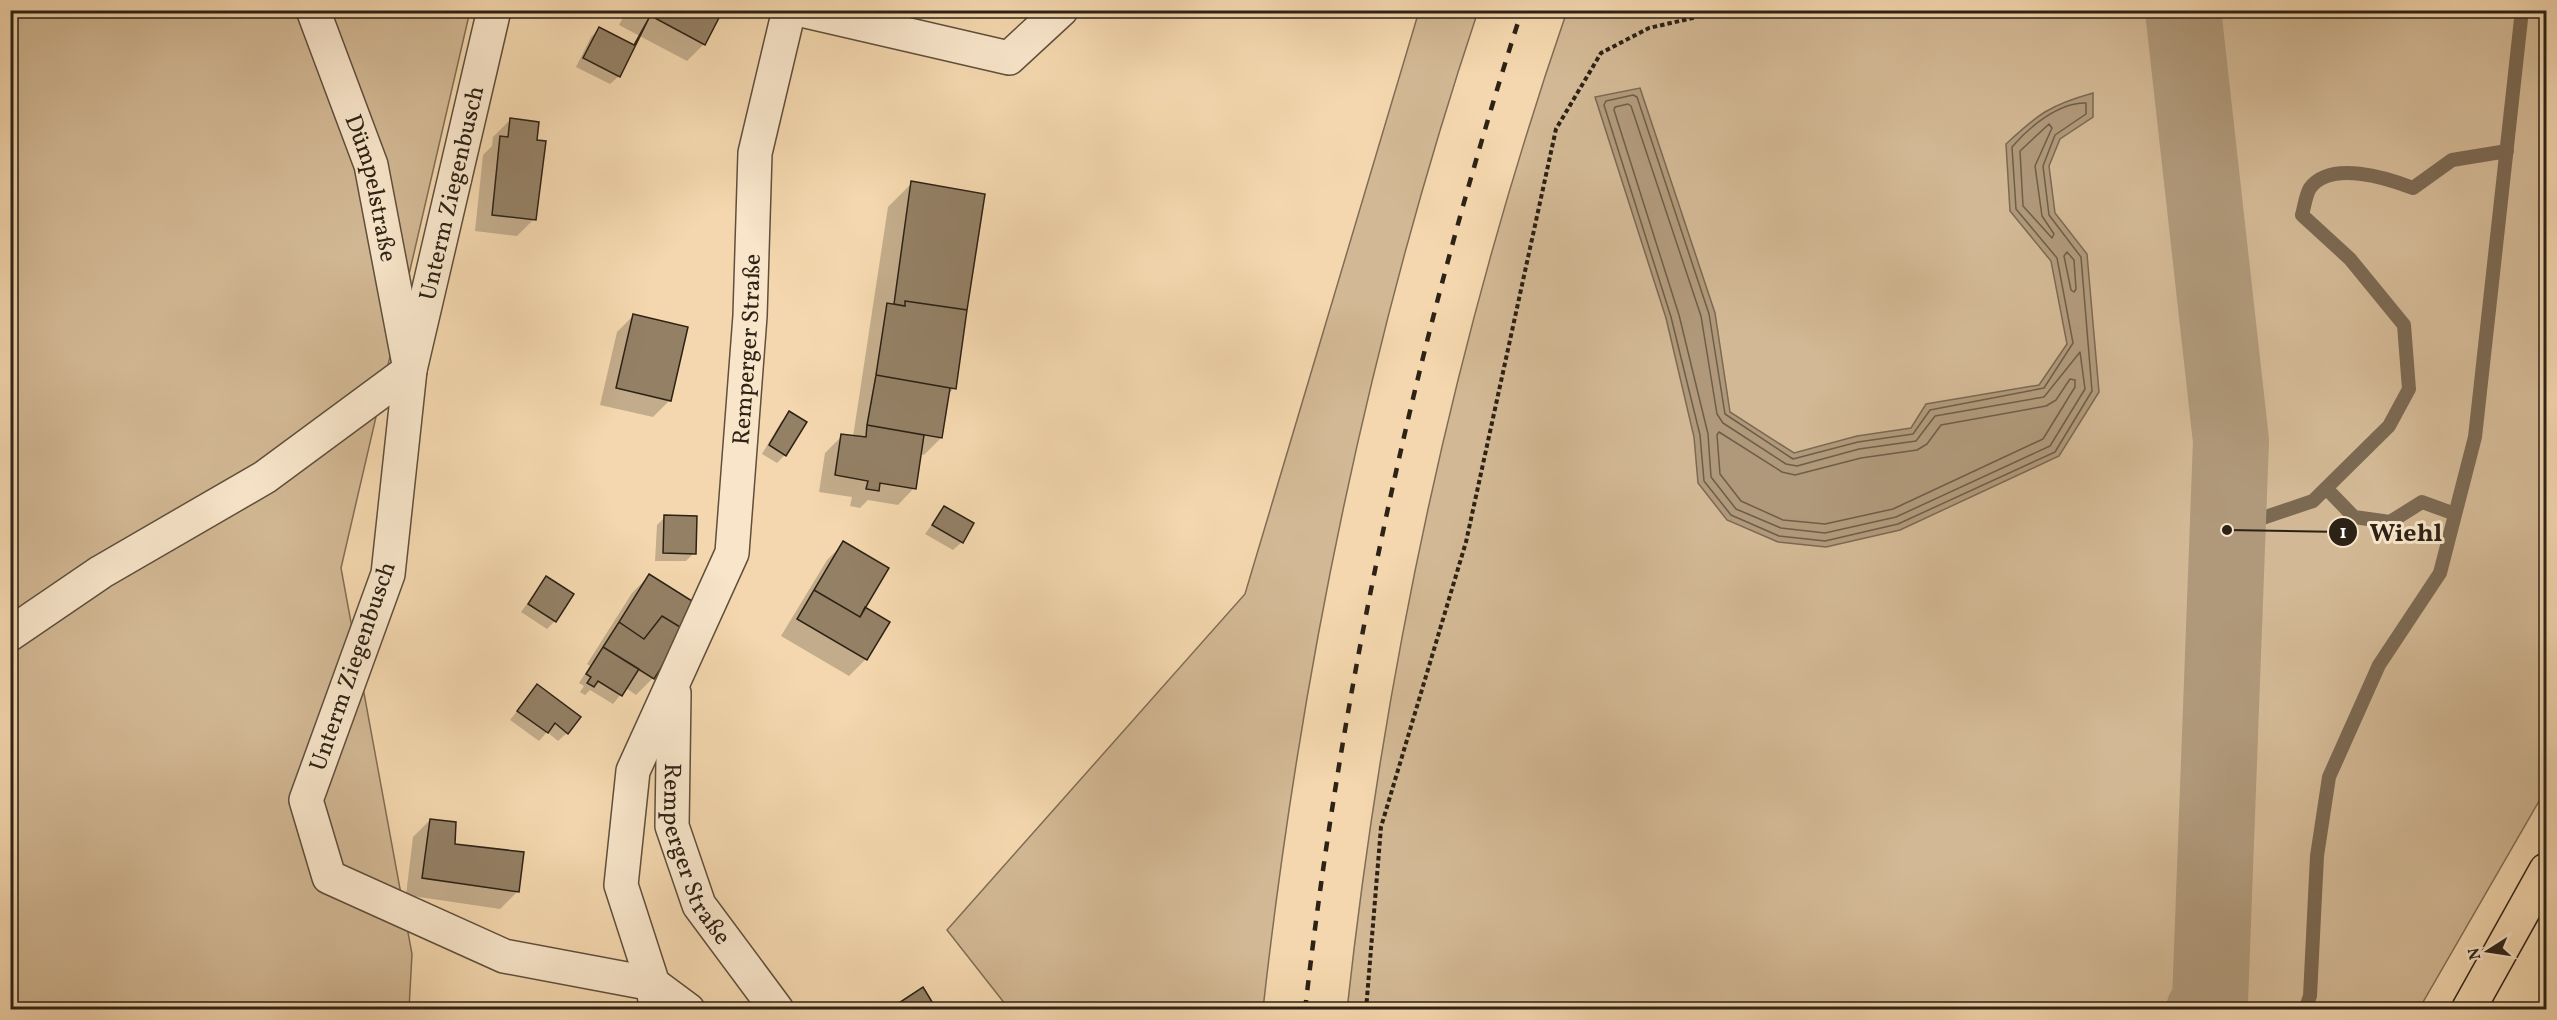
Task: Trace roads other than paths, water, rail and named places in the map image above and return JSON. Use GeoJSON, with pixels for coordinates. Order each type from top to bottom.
{"type":"FeatureCollection","features":[{"type":"Feature","properties":{"kind":"main road"},"geometry":{"type":"LineString","coordinates":[[2468,1010],[2547,870]]}},
{"type":"Feature","properties":{"kind":"street","name":"Dümpelstraße"},"geometry":{"type":"LineString","coordinates":[[313,10],[371,165],[410,370]]}},
{"type":"Feature","properties":{"kind":"street","name":"Unterm Ziegenbusch"},"geometry":{"type":"LineString","coordinates":[[494,10],[410,370],[388,574],[306,800],[329,877],[504,956],[654,997]]}},
{"type":"Feature","properties":{"kind":"street","name":"Remperger Straße"},"geometry":{"type":"LineString","coordinates":[[654,997],[621,885],[633,771],[732,552],[750,316],[755,153],[789,10]]}},
{"type":"Feature","properties":{"kind":"street"},"geometry":{"type":"LineString","coordinates":[[801,10],[1009,58],[1061,10]]}},
{"type":"Feature","properties":{"kind":"street"},"geometry":{"type":"LineString","coordinates":[[10,634],[101,572],[265,477],[410,370]]}},
{"type":"Feature","properties":{"kind":"street","name":"Remperger Straße"},"geometry":{"type":"LineString","coordinates":[[674,679],[672,826],[699,905],[777,1010]]}},
{"type":"Feature","properties":{"kind":"street"},"geometry":{"type":"LineString","coordinates":[[654,997],[688,1010]]}},
{"type":"Feature","properties":{"kind":"water"},"geometry":{"type":"Polygon","coordinates":[[[1640,88],[1715,313],[1730,412],[1794,453],[1857,436],[1911,428],[1926,404],[2039,385],[2067,344],[2051,261],[2010,211],[2006,144],[2027,125],[2055,106],[2093,93],[2093,117],[2060,139],[2049,166],[2055,213],[2087,254],[2099,392],[2059,456],[1900,530],[1826,547],[1778,542],[1727,520],[1698,483],[1694,437],[1666,318],[1595,97],[1640,88]]]}},
{"type":"Feature","properties":{"kind":"waterway"},"geometry":{"type":"LineString","coordinates":[[2183,10],[2231,441],[2210,1002],[2204,1010]]}},
{"type":"Feature","properties":{"kind":"waterway"},"geometry":{"type":"LineString","coordinates":[[2305,1010],[2310,996],[2317,856],[2329,777],[2379,665],[2440,573],[2475,437],[2522,10]]}},
{"type":"Feature","properties":{"kind":"waterway"},"geometry":{"type":"LineString","coordinates":[[2227,530],[2313,501],[2389,426],[2409,389],[2404,325],[2350,259],[2302,215],[2310,188],[2319,180],[2345,173],[2375,176],[2413,188],[2452,160],[2507,151]]}},
{"type":"Feature","properties":{"kind":"waterway"},"geometry":{"type":"LineString","coordinates":[[2326,488],[2354,517],[2390,522],[2422,502],[2455,514]]}},
{"type":"Feature","properties":{"kind":"railway"},"geometry":{"type":"LineString","coordinates":[[1305,1010],[1321,883],[1341,756],[1363,630],[1389,505],[1417,380],[1449,256],[1522,10]]}},
{"type":"Feature","properties":{"kind":"place","name":"Wiehl"},"geometry":{"type":"Point","coordinates":[2227,530]}}]}
